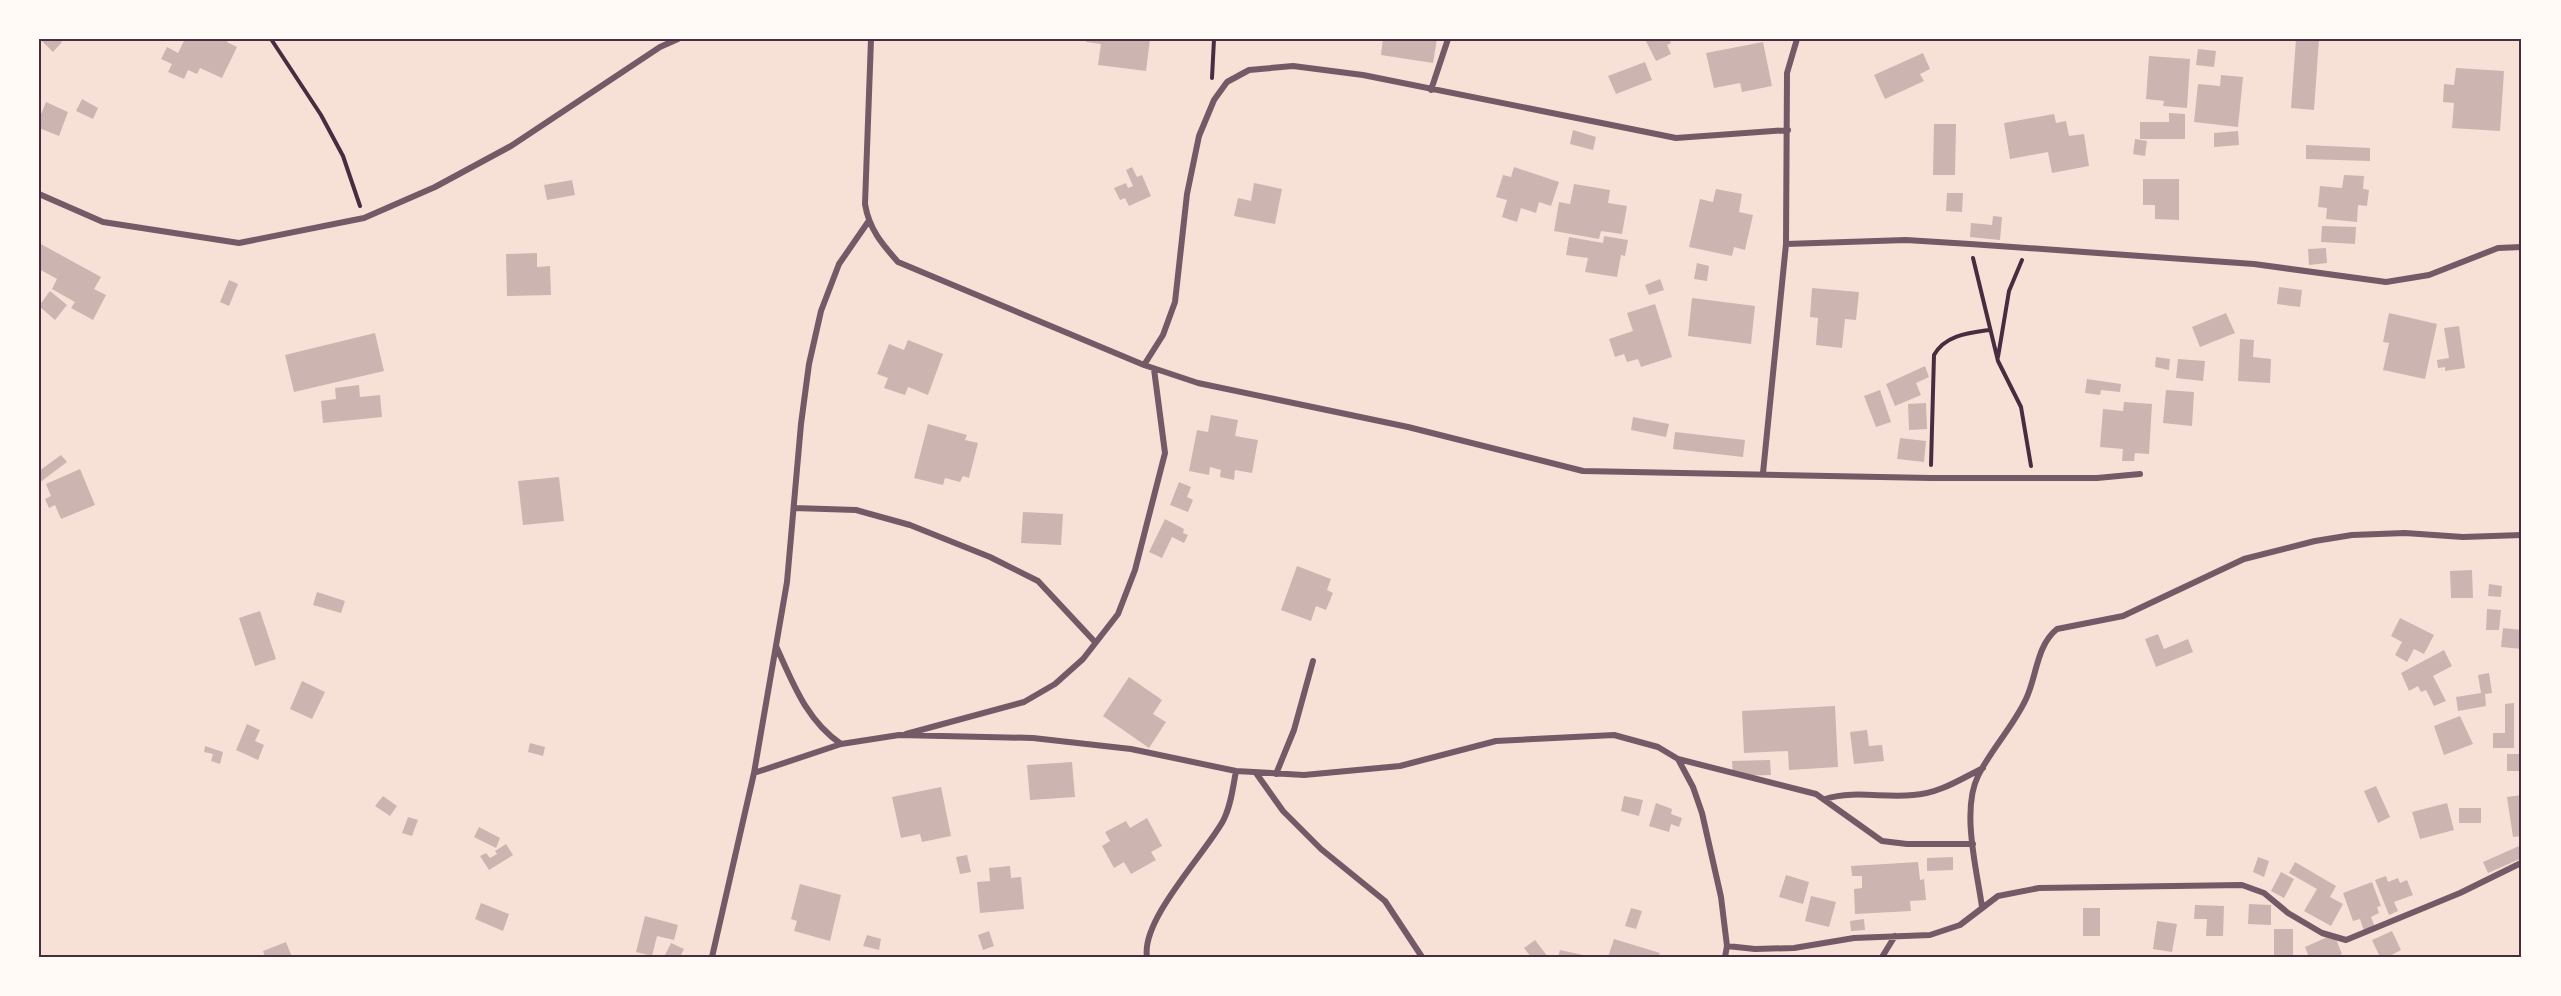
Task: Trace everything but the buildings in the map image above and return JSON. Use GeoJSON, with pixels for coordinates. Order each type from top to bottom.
{"type":"FeatureCollection","features":[{"type":"Feature","properties":{"kind":"street"},"geometry":{"type":"LineString","coordinates":[[39,194],[103,222],[239,243],[364,218],[435,187],[511,146],[651,54],[678,39]]}},
{"type":"Feature","properties":{"kind":"street"},"geometry":{"type":"LineString","coordinates":[[871,39],[865,204],[868,222],[880,242],[898,262],[1154,369],[1198,383],[1408,427],[1583,471],[1630,474],[1763,473],[1931,478],[2033,478],[2140,474]]}},
{"type":"Feature","properties":{"kind":"street"},"geometry":{"type":"LineString","coordinates":[[1431,90],[1448,39]]}},
{"type":"Feature","properties":{"kind":"street"},"geometry":{"type":"LineString","coordinates":[[1763,473],[1786,244],[1787,73],[1797,39]]}},
{"type":"Feature","properties":{"kind":"street"},"geometry":{"type":"LineString","coordinates":[[1144,365],[1163,335],[1175,302],[1187,194],[1199,136],[1214,100],[1227,82],[1249,70],[1293,66],[1363,75],[1431,90],[1562,113],[1676,138],[1788,130]]}},
{"type":"Feature","properties":{"kind":"street"},"geometry":{"type":"LineString","coordinates":[[712,957],[754,773],[788,582],[801,424],[809,364],[821,311],[839,264],[868,222]]}},
{"type":"Feature","properties":{"kind":"street"},"geometry":{"type":"LineString","coordinates":[[1786,244],[1906,240],[1970,244],[2254,264],[2386,282],[2429,275],[2498,248],[2522,247]]}},
{"type":"Feature","properties":{"kind":"street"},"geometry":{"type":"LineString","coordinates":[[754,773],[841,744],[899,735],[1024,702],[1055,684],[1083,658],[1118,614],[1135,570],[1165,453],[1154,369]]}},
{"type":"Feature","properties":{"kind":"street"},"geometry":{"type":"LineString","coordinates":[[794,508],[856,510],[910,525],[990,557],[1038,581],[1095,642]]}},
{"type":"Feature","properties":{"kind":"street"},"geometry":{"type":"LineString","coordinates":[[1982,907],[1973,844],[1972,801],[1977,777],[2027,698],[2048,636],[2057,630],[2123,616],[2244,559],[2315,541],[2352,535],[2405,533],[2463,537],[2522,535]]}},
{"type":"Feature","properties":{"kind":"street"},"geometry":{"type":"LineString","coordinates":[[776,646],[809,714],[824,733],[841,744]]}},
{"type":"Feature","properties":{"kind":"street"},"geometry":{"type":"LineString","coordinates":[[1276,774],[1294,730],[1313,661]]}},
{"type":"Feature","properties":{"kind":"street"},"geometry":{"type":"LineString","coordinates":[[899,735],[1033,738],[1131,750],[1236,771],[1276,774],[1400,766],[1496,741],[1538,737],[1614,735],[1658,747],[1678,759],[1805,790],[1825,799],[1882,841],[1907,844],[1973,844]]}},
{"type":"Feature","properties":{"kind":"street"},"geometry":{"type":"LineString","coordinates":[[1678,759],[1693,787],[1702,813],[1721,897],[1727,946],[1725,957]]}},
{"type":"Feature","properties":{"kind":"street"},"geometry":{"type":"LineString","coordinates":[[1825,799],[1854,793],[1883,796],[1932,793],[1983,768]]}},
{"type":"Feature","properties":{"kind":"street"},"geometry":{"type":"LineString","coordinates":[[1147,957],[1145,948],[1153,923],[1225,818],[1236,771]]}},
{"type":"Feature","properties":{"kind":"street"},"geometry":{"type":"LineString","coordinates":[[1256,773],[1283,811],[1321,849],[1385,901],[1422,957]]}},
{"type":"Feature","properties":{"kind":"street"},"geometry":{"type":"LineString","coordinates":[[1727,946],[1755,949],[1794,948],[1854,938],[1930,936],[1960,925],[1998,896],[2039,888],[2242,885],[2264,893],[2288,913],[2322,933],[2346,940],[2460,893],[2519,864]]}},
{"type":"Feature","properties":{"kind":"street"},"geometry":{"type":"LineString","coordinates":[[1882,957],[1895,936]]}},
{"type":"Feature","properties":{"kind":"path"},"geometry":{"type":"LineString","coordinates":[[271,39],[321,115],[343,156],[364,218]]}},
{"type":"Feature","properties":{"kind":"path"},"geometry":{"type":"LineString","coordinates":[[1214,39],[1211,60],[1214,100]]}},
{"type":"Feature","properties":{"kind":"path"},"geometry":{"type":"LineString","coordinates":[[1970,244],[1998,361],[2021,407],[2033,478]]}},
{"type":"Feature","properties":{"kind":"path"},"geometry":{"type":"LineString","coordinates":[[1998,361],[2009,291],[2016,269],[2028,249]]}},
{"type":"Feature","properties":{"kind":"path"},"geometry":{"type":"LineString","coordinates":[[1931,478],[1934,355],[1938,347],[1950,339],[1989,330]]}}]}
